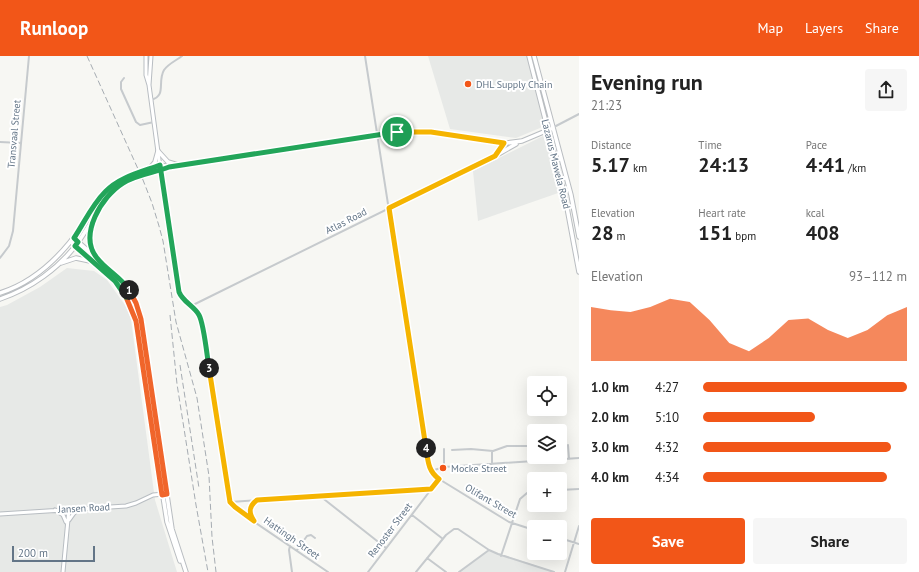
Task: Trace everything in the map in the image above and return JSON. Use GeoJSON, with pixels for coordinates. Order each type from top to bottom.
{"type":"FeatureCollection","features":[{"type":"Feature","properties":{"kind":"main road","name":"Lazarus Mawela Road"},"geometry":{"type":"LineString","coordinates":[[529,56],[542,105],[571,195],[579,238]]}},
{"type":"Feature","properties":{"kind":"main road","name":"Lazarus Mawela Road"},"geometry":{"type":"LineString","coordinates":[[534,56],[546,104],[579,272]]}},
{"type":"Feature","properties":{"kind":"main road"},"geometry":{"type":"LineString","coordinates":[[542,105],[546,104]]}},
{"type":"Feature","properties":{"kind":"main road"},"geometry":{"type":"LineString","coordinates":[[495,156],[519,142],[550,128]]}},
{"type":"Feature","properties":{"kind":"main road"},"geometry":{"type":"LineString","coordinates":[[148,171],[397,132],[420,131],[504,143],[519,142]]}},
{"type":"Feature","properties":{"kind":"main road"},"geometry":{"type":"LineString","coordinates":[[158,151],[168,162],[180,166]]}},
{"type":"Feature","properties":{"kind":"main road"},"geometry":{"type":"LineString","coordinates":[[148,171],[155,162],[158,151]]}},
{"type":"Feature","properties":{"kind":"main road"},"geometry":{"type":"LineString","coordinates":[[0,293],[20,284],[51,263],[74,238],[105,191],[116,183],[160,165],[169,167]]}},
{"type":"Feature","properties":{"kind":"main road"},"geometry":{"type":"LineString","coordinates":[[0,299],[29,286],[60,263],[78,242],[112,192],[128,178]]}},
{"type":"Feature","properties":{"kind":"main road"},"geometry":{"type":"LineString","coordinates":[[91,223],[89,241],[97,258]]}},
{"type":"Feature","properties":{"kind":"main road"},"geometry":{"type":"LineString","coordinates":[[74,238],[120,279],[127,287],[140,313],[173,531],[185,572]]}},
{"type":"Feature","properties":{"kind":"main road"},"geometry":{"type":"LineString","coordinates":[[71,242],[120,287],[129,303],[136,321],[167,522],[171,538],[185,572]]}},
{"type":"Feature","properties":{"kind":"main road"},"geometry":{"type":"LineString","coordinates":[[60,263],[78,258],[93,262]]}},
{"type":"Feature","properties":{"kind":"street","name":"Transvaal Street"},"geometry":{"type":"LineString","coordinates":[[0,258],[9,246],[12,237],[28,56]]}},
{"type":"Feature","properties":{"kind":"street"},"geometry":{"type":"LineString","coordinates":[[146,56],[146,75],[149,85],[179,292],[183,299],[199,314],[202,322],[230,502],[431,489]]}},
{"type":"Feature","properties":{"kind":"street"},"geometry":{"type":"LineString","coordinates":[[149,85],[151,56]]}},
{"type":"Feature","properties":{"kind":"street"},"geometry":{"type":"LineString","coordinates":[[151,100],[160,95],[161,79],[165,69],[182,56]]}},
{"type":"Feature","properties":{"kind":"street"},"geometry":{"type":"LineString","coordinates":[[365,56],[428,465],[431,471],[444,467],[579,458]]}},
{"type":"Feature","properties":{"kind":"street"},"geometry":{"type":"LineString","coordinates":[[124,78],[121,82],[121,88],[136,122],[140,125],[154,122]]}},
{"type":"Feature","properties":{"kind":"street"},"geometry":{"type":"LineString","coordinates":[[550,128],[579,114]]}},
{"type":"Feature","properties":{"kind":"street"},"geometry":{"type":"LineString","coordinates":[[0,142],[21,143]]}},
{"type":"Feature","properties":{"kind":"street","name":"Atlas Road"},"geometry":{"type":"LineString","coordinates":[[191,306],[495,156],[504,143]]}},
{"type":"Feature","properties":{"kind":"street"},"geometry":{"type":"LineString","coordinates":[[568,445],[569,459]]}},
{"type":"Feature","properties":{"kind":"street"},"geometry":{"type":"LineString","coordinates":[[452,450],[471,449],[492,451],[507,446],[527,446]]}},
{"type":"Feature","properties":{"kind":"street"},"geometry":{"type":"LineString","coordinates":[[444,449],[444,467]]}},
{"type":"Feature","properties":{"kind":"street"},"geometry":{"type":"LineString","coordinates":[[492,451],[492,464]]}},
{"type":"Feature","properties":{"kind":"street","name":"Olifant Street"},"geometry":{"type":"LineString","coordinates":[[431,471],[439,479],[512,523],[527,528]]}},
{"type":"Feature","properties":{"kind":"street","name":"Renoster Street"},"geometry":{"type":"LineString","coordinates":[[369,572],[439,479]]}},
{"type":"Feature","properties":{"kind":"street"},"geometry":{"type":"LineString","coordinates":[[567,490],[579,489]]}},
{"type":"Feature","properties":{"kind":"street"},"geometry":{"type":"LineString","coordinates":[[501,556],[520,499],[527,493]]}},
{"type":"Feature","properties":{"kind":"street","name":"Jansen Road"},"geometry":{"type":"LineString","coordinates":[[0,514],[129,505],[150,496],[167,494]]}},
{"type":"Feature","properties":{"kind":"street"},"geometry":{"type":"LineString","coordinates":[[320,496],[386,548]]}},
{"type":"Feature","properties":{"kind":"street"},"geometry":{"type":"LineString","coordinates":[[254,521],[250,514],[250,508],[257,500]]}},
{"type":"Feature","properties":{"kind":"street","name":"Hattingh Street"},"geometry":{"type":"LineString","coordinates":[[230,502],[254,521],[328,572]]}},
{"type":"Feature","properties":{"kind":"street"},"geometry":{"type":"LineString","coordinates":[[67,522],[74,513],[82,508]]}},
{"type":"Feature","properties":{"kind":"street"},"geometry":{"type":"LineString","coordinates":[[62,572],[68,509]]}},
{"type":"Feature","properties":{"kind":"street"},"geometry":{"type":"LineString","coordinates":[[55,510],[63,515],[67,522]]}},
{"type":"Feature","properties":{"kind":"street"},"geometry":{"type":"LineString","coordinates":[[412,515],[443,539]]}},
{"type":"Feature","properties":{"kind":"street"},"geometry":{"type":"LineString","coordinates":[[565,572],[579,526]]}},
{"type":"Feature","properties":{"kind":"street"},"geometry":{"type":"LineString","coordinates":[[416,572],[451,530],[458,529],[489,550],[501,556],[554,572]]}},
{"type":"Feature","properties":{"kind":"street"},"geometry":{"type":"LineString","coordinates":[[297,550],[308,535],[315,538]]}},
{"type":"Feature","properties":{"kind":"street"},"geometry":{"type":"LineString","coordinates":[[567,540],[579,544]]}},
{"type":"Feature","properties":{"kind":"street"},"geometry":{"type":"LineString","coordinates":[[290,546],[289,550],[292,572]]}},
{"type":"Feature","properties":{"kind":"street"},"geometry":{"type":"LineString","coordinates":[[459,572],[489,550]]}},
{"type":"Feature","properties":{"kind":"street"},"geometry":{"type":"LineString","coordinates":[[428,558],[446,572]]}},
{"type":"Feature","properties":{"kind":"shaded area"},"geometry":{"type":"Polygon","coordinates":[[[428,56],[527,56],[545,124],[540,128],[516,138],[450,129],[428,56]]]}},
{"type":"Feature","properties":{"kind":"shaded area"},"geometry":{"type":"Polygon","coordinates":[[[543,136],[547,138],[561,192],[478,221],[473,171],[543,136]]]}},
{"type":"Feature","properties":{"kind":"shaded area"},"geometry":{"type":"Polygon","coordinates":[[[67,268],[94,271],[107,280],[130,312],[155,500],[177,572],[0,572],[0,307],[7,305],[40,287],[67,268]]]}},
{"type":"Feature","properties":{"kind":"shaded area"},"geometry":{"type":"Polygon","coordinates":[[[489,550],[555,572],[459,572],[489,550]]]}},
{"type":"Feature","properties":{"kind":"railway"},"geometry":{"type":"LineString","coordinates":[[87,56],[143,180],[152,203],[163,241],[176,322],[197,398],[209,476],[212,537],[216,572]]}},
{"type":"Feature","properties":{"kind":"railway"},"geometry":{"type":"LineString","coordinates":[[170,315],[177,384],[208,572]]}},
{"type":"Feature","properties":{"kind":"railway"},"geometry":{"type":"LineString","coordinates":[[180,365],[199,488]]}},
{"type":"Feature","properties":{"kind":"place","name":"DHL Supply Chain"},"geometry":{"type":"Point","coordinates":[468,84]}},
{"type":"Feature","properties":{"kind":"place","name":"Mocke Street"},"geometry":{"type":"Point","coordinates":[443,468]}},
{"type":"Feature","properties":{"kind":"route"},"geometry":{"type":"LineString","coordinates":[[397,132],[169,167],[161,170],[149,173],[123,183],[112,192],[103,204],[91,223],[89,241],[97,258],[127,287],[140,313],[167,494],[162,495],[136,321],[132,309],[118,284],[75,246],[78,242],[74,238],[105,191],[122,179],[160,165],[161,170],[164,188],[180,294],[181,297],[198,312],[202,322],[231,504],[254,521],[249,511],[252,504],[257,500],[431,489],[439,479],[433,474],[428,465],[389,208],[495,156],[504,143],[431,132],[397,132]]}}]}
